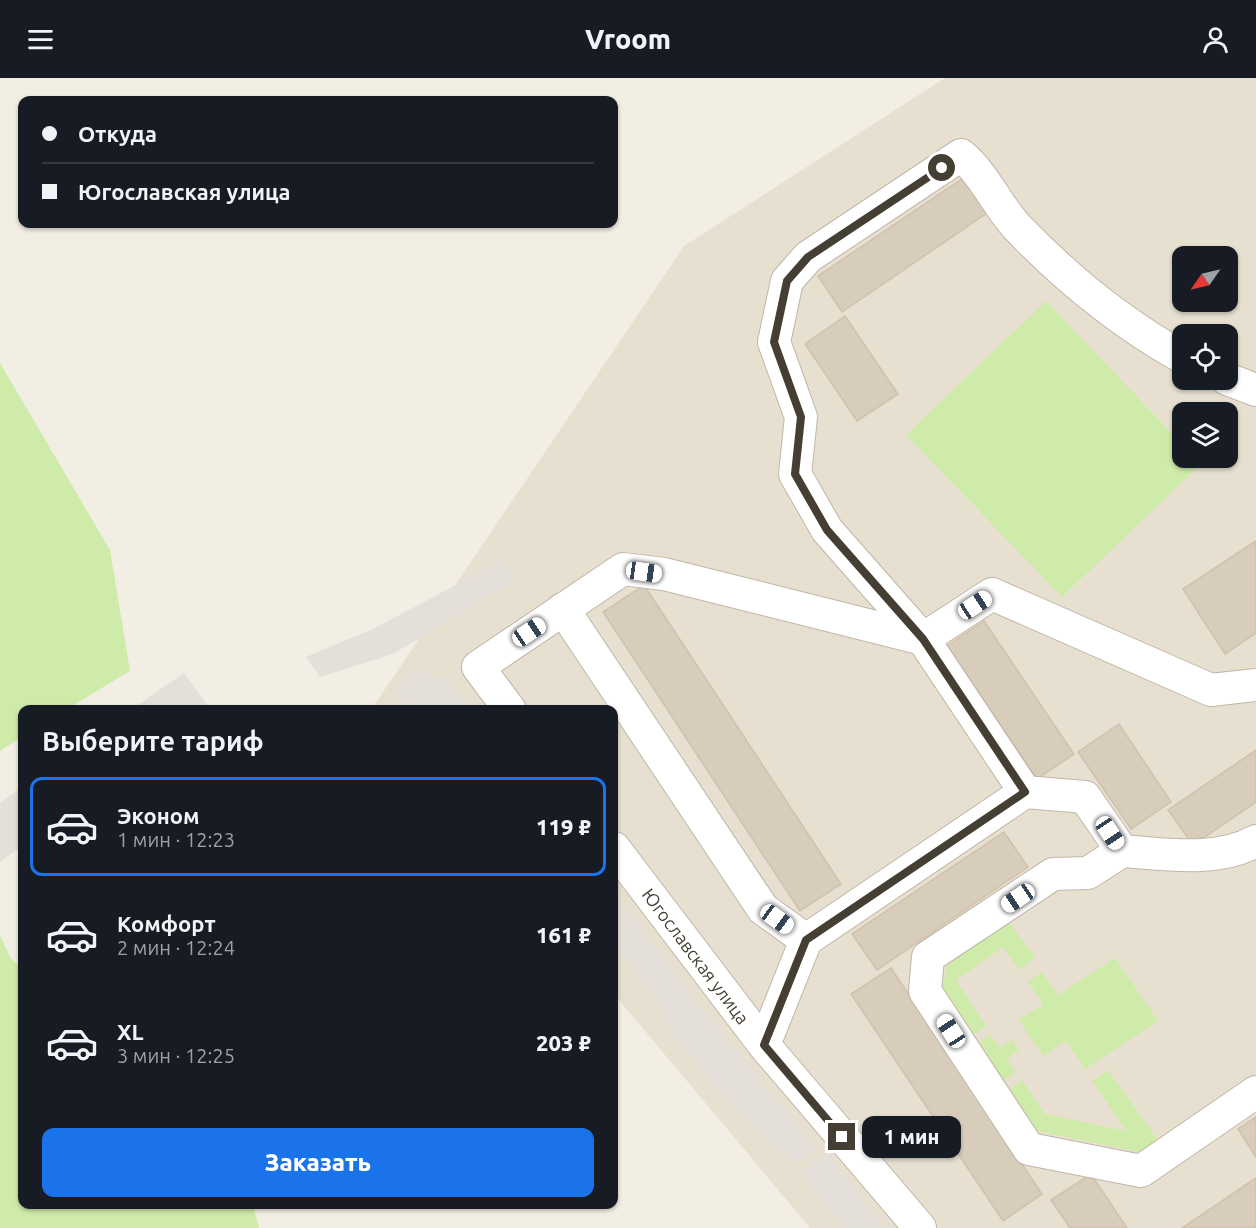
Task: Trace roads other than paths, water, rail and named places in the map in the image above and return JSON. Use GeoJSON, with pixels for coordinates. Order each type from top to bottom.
{"type":"FeatureCollection","features":[{"type":"Feature","properties":{"kind":"street"},"geometry":{"type":"LineString","coordinates":[[1025,792],[923,639],[827,530],[795,474],[801,417],[774,342],[787,281],[808,257],[962,155],[976,167],[1016,225],[1064,270],[1142,335],[1172,352]]}},
{"type":"Feature","properties":{"kind":"street"},"geometry":{"type":"LineString","coordinates":[[1238,383],[1256,390]]}},
{"type":"Feature","properties":{"kind":"street"},"geometry":{"type":"LineString","coordinates":[[506,705],[478,667],[623,569],[664,574],[923,639],[992,594],[1211,690],[1256,685]]}},
{"type":"Feature","properties":{"kind":"street"},"geometry":{"type":"LineString","coordinates":[[563,609],[763,909],[806,940]]}},
{"type":"Feature","properties":{"kind":"street"},"geometry":{"type":"LineString","coordinates":[[764,1045],[806,940],[1025,792],[1086,797],[1122,850]]}},
{"type":"Feature","properties":{"kind":"street"},"geometry":{"type":"LineString","coordinates":[[1256,841],[1240,850],[1185,855],[1122,850],[1088,873],[1053,874],[928,957],[925,991],[1029,1149],[1141,1171],[1256,1092]]}},
{"type":"Feature","properties":{"kind":"street","name":"Югославская улица"},"geometry":{"type":"LineString","coordinates":[[618,853],[764,1045],[920,1228]]}}]}
